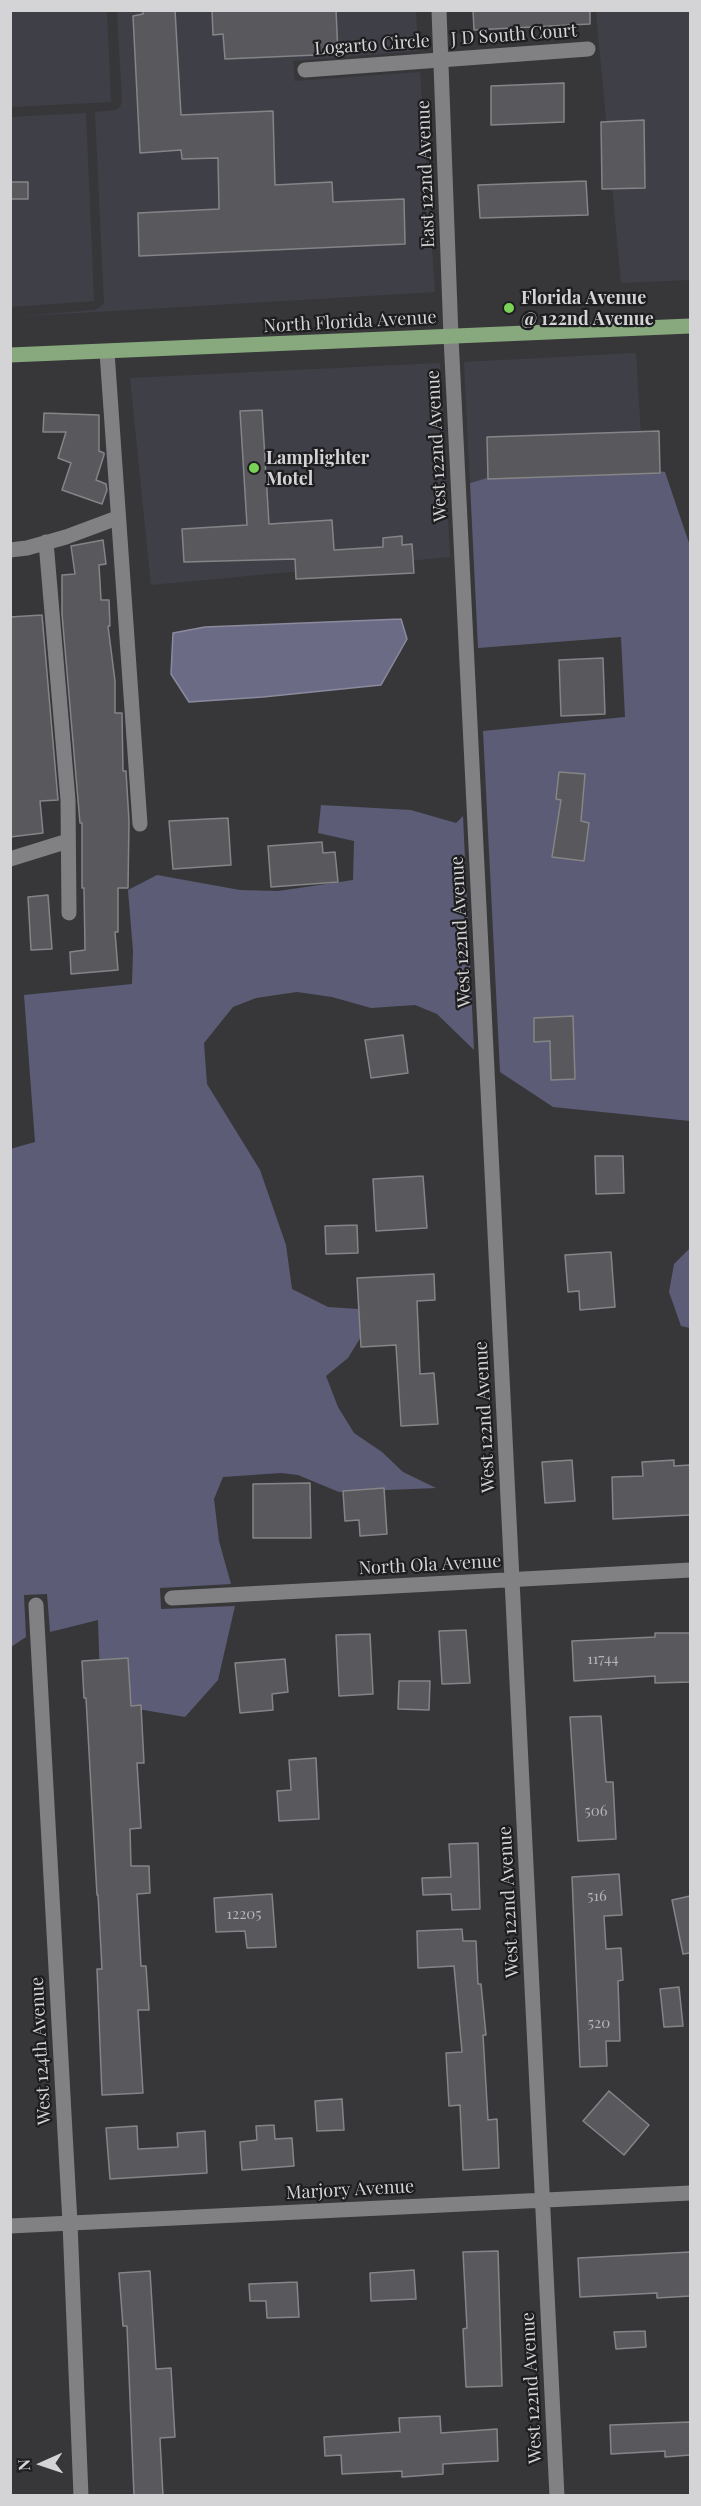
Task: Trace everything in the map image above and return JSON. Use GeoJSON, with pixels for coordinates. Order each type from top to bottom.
{"type":"FeatureCollection","features":[{"type":"Feature","properties":{"kind":"main road","name":"North Florida Avenue"},"geometry":{"type":"LineString","coordinates":[[10,355],[690,326]]}},
{"type":"Feature","properties":{"kind":"street","name":"East 122nd Avenue"},"geometry":{"type":"LineString","coordinates":[[440,10],[451,337]]}},
{"type":"Feature","properties":{"kind":"street","name":"J D South Court"},"geometry":{"type":"LineString","coordinates":[[442,60],[588,49]]}},
{"type":"Feature","properties":{"kind":"street","name":"Logarto Circle"},"geometry":{"type":"LineString","coordinates":[[305,70],[442,60]]}},
{"type":"Feature","properties":{"kind":"street","name":"West 122nd Avenue"},"geometry":{"type":"LineString","coordinates":[[451,337],[557,2496]]}},
{"type":"Feature","properties":{"kind":"street"},"geometry":{"type":"LineString","coordinates":[[107,352],[140,824]]}},
{"type":"Feature","properties":{"kind":"street"},"geometry":{"type":"LineString","coordinates":[[10,550],[46,543],[117,518]]}},
{"type":"Feature","properties":{"kind":"street"},"geometry":{"type":"LineString","coordinates":[[46,543],[68,800],[69,913]]}},
{"type":"Feature","properties":{"kind":"street"},"geometry":{"type":"LineString","coordinates":[[10,859],[68,841]]}},
{"type":"Feature","properties":{"kind":"street","name":"North Ola Avenue"},"geometry":{"type":"LineString","coordinates":[[172,1598],[690,1570]]}},
{"type":"Feature","properties":{"kind":"street","name":"West 124th Avenue"},"geometry":{"type":"LineString","coordinates":[[36,1605],[70,2223],[81,2496]]}},
{"type":"Feature","properties":{"kind":"street","name":"Marjory Avenue"},"geometry":{"type":"LineString","coordinates":[[10,2226],[690,2193]]}},
{"type":"Feature","properties":{"kind":"shaded area"},"geometry":{"type":"Polygon","coordinates":[[[11,10],[107,11],[111,102],[11,107],[11,10]]]}},
{"type":"Feature","properties":{"kind":"shaded area"},"geometry":{"type":"Polygon","coordinates":[[[117,11],[416,11],[418,51],[293,61],[295,81],[420,72],[435,292],[11,317],[95,310],[104,304],[95,112],[115,110],[120,107],[122,101],[117,11]]]}},
{"type":"Feature","properties":{"kind":"shaded area"},"geometry":{"type":"Polygon","coordinates":[[[596,11],[690,11],[690,280],[621,283],[596,11]]]}},
{"type":"Feature","properties":{"kind":"shaded area"},"geometry":{"type":"Polygon","coordinates":[[[86,113],[94,301],[11,307],[11,117],[86,113]]]}},
{"type":"Feature","properties":{"kind":"shaded area"},"geometry":{"type":"Polygon","coordinates":[[[636,353],[643,469],[534,464],[470,483],[464,362],[636,353]]]}},
{"type":"Feature","properties":{"kind":"shaded area"},"geometry":{"type":"Polygon","coordinates":[[[440,363],[450,557],[151,585],[130,378],[440,363]]]}},
{"type":"Feature","properties":{"kind":"shaded area"},"geometry":{"type":"Polygon","coordinates":[[[606,463],[665,472],[690,546],[690,1121],[553,1107],[500,1072],[483,731],[625,717],[621,637],[478,648],[470,483],[534,464],[606,463]]]}},
{"type":"Feature","properties":{"kind":"shaded area"},"geometry":{"type":"Polygon","coordinates":[[[401,619],[407,639],[381,685],[189,702],[171,674],[173,633],[205,627],[401,619]]]}},
{"type":"Feature","properties":{"kind":"shaded area"},"geometry":{"type":"Polygon","coordinates":[[[321,805],[411,810],[456,823],[463,816],[474,1050],[437,1014],[415,1005],[371,1008],[332,997],[297,992],[256,998],[233,1007],[204,1043],[207,1084],[260,1170],[286,1245],[292,1289],[328,1307],[359,1309],[370,1322],[348,1358],[326,1376],[338,1407],[354,1433],[382,1452],[403,1472],[436,1488],[339,1492],[298,1475],[281,1473],[223,1477],[214,1499],[219,1541],[231,1584],[160,1588],[161,1609],[235,1606],[218,1680],[185,1717],[126,1707],[100,1681],[98,1620],[50,1632],[47,1594],[24,1595],[26,1637],[11,1647],[10,1149],[35,1142],[24,995],[132,984],[133,951],[128,890],[157,875],[240,890],[278,891],[353,880],[354,841],[318,833],[321,805]]]}},
{"type":"Feature","properties":{"kind":"shaded area"},"geometry":{"type":"Polygon","coordinates":[[[690,1248],[690,1328],[681,1326],[669,1292],[674,1264],[690,1248]]]}},
{"type":"Feature","properties":{"kind":"building"},"geometry":{"type":"Polygon","coordinates":[[[143,10],[175,10],[181,115],[273,111],[275,185],[332,182],[333,202],[404,199],[405,244],[139,256],[138,213],[219,209],[218,158],[182,159],[181,150],[140,153],[133,16],[143,14],[143,10]]]}},
{"type":"Feature","properties":{"kind":"building"},"geometry":{"type":"Polygon","coordinates":[[[212,10],[336,10],[338,54],[225,59],[223,34],[213,35],[212,10]]]}},
{"type":"Feature","properties":{"kind":"building"},"geometry":{"type":"Polygon","coordinates":[[[473,10],[590,10],[590,24],[474,30],[473,10]]]}},
{"type":"Feature","properties":{"kind":"building"},"geometry":{"type":"Polygon","coordinates":[[[564,83],[564,122],[491,125],[491,86],[564,83]]]}},
{"type":"Feature","properties":{"kind":"building"},"geometry":{"type":"Polygon","coordinates":[[[644,120],[645,188],[602,189],[601,122],[644,120]]]}},
{"type":"Feature","properties":{"kind":"building"},"geometry":{"type":"Polygon","coordinates":[[[586,181],[588,215],[480,218],[478,185],[586,181]]]}},
{"type":"Feature","properties":{"kind":"building"},"geometry":{"type":"Polygon","coordinates":[[[10,182],[28,182],[28,199],[10,199],[10,182]]]}},
{"type":"Feature","properties":{"kind":"building"},"geometry":{"type":"Polygon","coordinates":[[[262,410],[269,524],[332,520],[334,550],[383,547],[383,538],[402,536],[402,545],[412,544],[414,573],[296,579],[295,559],[184,562],[182,529],[247,525],[240,411],[262,410]]]}},
{"type":"Feature","properties":{"kind":"building"},"geometry":{"type":"Polygon","coordinates":[[[44,413],[99,415],[99,451],[104,455],[96,480],[106,484],[107,490],[102,504],[62,490],[71,463],[58,458],[66,432],[43,432],[44,413]]]}},
{"type":"Feature","properties":{"kind":"building"},"geometry":{"type":"Polygon","coordinates":[[[659,431],[660,473],[488,479],[487,437],[659,431]]]}},
{"type":"Feature","properties":{"kind":"building"},"geometry":{"type":"Polygon","coordinates":[[[103,540],[106,564],[99,565],[101,600],[109,600],[110,626],[108,626],[115,681],[115,713],[122,713],[123,771],[126,771],[129,821],[128,888],[118,888],[118,932],[115,932],[118,970],[71,974],[70,952],[85,950],[84,888],[82,888],[82,823],[80,823],[62,614],[62,575],[75,574],[71,546],[103,540]]]}},
{"type":"Feature","properties":{"kind":"building"},"geometry":{"type":"Polygon","coordinates":[[[42,615],[58,800],[40,801],[43,833],[10,837],[10,617],[42,615]]]}},
{"type":"Feature","properties":{"kind":"building"},"geometry":{"type":"Polygon","coordinates":[[[603,658],[605,714],[561,716],[559,660],[603,658]]]}},
{"type":"Feature","properties":{"kind":"building"},"geometry":{"type":"Polygon","coordinates":[[[559,772],[585,774],[581,821],[589,823],[584,861],[552,857],[561,800],[556,799],[559,772]]]}},
{"type":"Feature","properties":{"kind":"building"},"geometry":{"type":"Polygon","coordinates":[[[228,818],[231,865],[173,869],[169,821],[228,818]]]}},
{"type":"Feature","properties":{"kind":"building"},"geometry":{"type":"Polygon","coordinates":[[[322,842],[323,853],[335,852],[338,882],[271,887],[268,846],[322,842]]]}},
{"type":"Feature","properties":{"kind":"building"},"geometry":{"type":"Polygon","coordinates":[[[48,895],[52,949],[31,950],[28,897],[48,895]]]}},
{"type":"Feature","properties":{"kind":"building"},"geometry":{"type":"Polygon","coordinates":[[[573,1016],[575,1079],[551,1080],[550,1041],[534,1042],[534,1018],[573,1016]]]}},
{"type":"Feature","properties":{"kind":"building"},"geometry":{"type":"Polygon","coordinates":[[[403,1035],[408,1073],[371,1078],[365,1040],[403,1035]]]}},
{"type":"Feature","properties":{"kind":"building"},"geometry":{"type":"Polygon","coordinates":[[[595,1156],[623,1156],[624,1193],[596,1194],[595,1156]]]}},
{"type":"Feature","properties":{"kind":"building"},"geometry":{"type":"Polygon","coordinates":[[[423,1176],[427,1228],[376,1231],[373,1179],[423,1176]]]}},
{"type":"Feature","properties":{"kind":"building"},"geometry":{"type":"Polygon","coordinates":[[[357,1225],[358,1253],[326,1254],[325,1226],[357,1225]]]}},
{"type":"Feature","properties":{"kind":"building"},"geometry":{"type":"Polygon","coordinates":[[[611,1252],[615,1307],[580,1310],[579,1291],[568,1292],[565,1255],[611,1252]]]}},
{"type":"Feature","properties":{"kind":"building"},"geometry":{"type":"Polygon","coordinates":[[[434,1274],[435,1300],[417,1301],[420,1374],[434,1373],[438,1424],[401,1426],[396,1345],[361,1347],[357,1278],[434,1274]]]}},
{"type":"Feature","properties":{"kind":"building"},"geometry":{"type":"Polygon","coordinates":[[[572,1460],[575,1501],[545,1503],[542,1462],[572,1460]]]}},
{"type":"Feature","properties":{"kind":"building"},"geometry":{"type":"Polygon","coordinates":[[[674,1460],[674,1466],[690,1465],[690,1515],[613,1519],[612,1477],[643,1476],[642,1462],[674,1460]]]}},
{"type":"Feature","properties":{"kind":"building"},"geometry":{"type":"Polygon","coordinates":[[[310,1483],[311,1538],[253,1538],[253,1484],[310,1483]]]}},
{"type":"Feature","properties":{"kind":"building"},"geometry":{"type":"Polygon","coordinates":[[[384,1488],[387,1534],[360,1536],[359,1520],[345,1521],[343,1491],[384,1488]]]}},
{"type":"Feature","properties":{"kind":"building"},"geometry":{"type":"Polygon","coordinates":[[[466,1630],[470,1683],[442,1684],[439,1631],[466,1630]]]}},
{"type":"Feature","properties":{"kind":"building"},"geometry":{"type":"Polygon","coordinates":[[[655,1633],[690,1633],[690,1682],[655,1683],[655,1676],[574,1681],[572,1641],[655,1637],[655,1633]]]}},
{"type":"Feature","properties":{"kind":"building"},"geometry":{"type":"Polygon","coordinates":[[[370,1634],[373,1694],[339,1696],[336,1635],[370,1634]]]}},
{"type":"Feature","properties":{"kind":"building"},"geometry":{"type":"Polygon","coordinates":[[[128,1658],[131,1706],[141,1705],[144,1763],[137,1763],[141,1828],[130,1829],[131,1866],[149,1866],[150,1893],[137,1894],[141,1966],[146,1966],[149,2010],[138,2010],[143,2093],[102,2095],[97,1969],[102,1969],[82,1661],[128,1658]]]}},
{"type":"Feature","properties":{"kind":"building"},"geometry":{"type":"Polygon","coordinates":[[[285,1659],[288,1692],[272,1694],[273,1710],[240,1713],[235,1663],[285,1659]]]}},
{"type":"Feature","properties":{"kind":"building"},"geometry":{"type":"Polygon","coordinates":[[[399,1681],[430,1681],[429,1710],[398,1709],[399,1681]]]}},
{"type":"Feature","properties":{"kind":"building"},"geometry":{"type":"Polygon","coordinates":[[[601,1716],[606,1782],[613,1782],[616,1839],[578,1841],[570,1717],[601,1716]]]}},
{"type":"Feature","properties":{"kind":"building"},"geometry":{"type":"Polygon","coordinates":[[[316,1758],[319,1819],[279,1821],[277,1791],[291,1790],[289,1760],[316,1758]]]}},
{"type":"Feature","properties":{"kind":"building"},"geometry":{"type":"Polygon","coordinates":[[[478,1843],[480,1909],[452,1910],[451,1894],[423,1895],[422,1878],[451,1877],[449,1844],[478,1843]]]}},
{"type":"Feature","properties":{"kind":"building"},"geometry":{"type":"Polygon","coordinates":[[[619,1874],[622,1915],[604,1916],[606,1949],[621,1948],[623,1980],[618,1981],[620,2041],[606,2041],[607,2066],[580,2067],[572,1877],[619,1874]]]}},
{"type":"Feature","properties":{"kind":"building"},"geometry":{"type":"Polygon","coordinates":[[[272,1894],[276,1947],[247,1948],[245,1931],[216,1932],[214,1898],[272,1894]]]}},
{"type":"Feature","properties":{"kind":"building"},"geometry":{"type":"Polygon","coordinates":[[[690,1896],[690,1953],[683,1954],[672,1900],[690,1896]]]}},
{"type":"Feature","properties":{"kind":"building"},"geometry":{"type":"Polygon","coordinates":[[[462,1929],[463,1941],[476,1941],[478,1984],[481,1984],[486,2035],[483,2035],[488,2120],[497,2119],[499,2168],[463,2170],[460,2105],[449,2106],[446,2053],[462,2052],[454,1966],[418,1968],[417,1931],[462,1929]]]}},
{"type":"Feature","properties":{"kind":"building"},"geometry":{"type":"Polygon","coordinates":[[[679,1987],[683,2026],[664,2027],[660,1989],[679,1987]]]}},
{"type":"Feature","properties":{"kind":"building"},"geometry":{"type":"Polygon","coordinates":[[[609,2091],[649,2125],[624,2155],[583,2121],[609,2091]]]}},
{"type":"Feature","properties":{"kind":"building"},"geometry":{"type":"Polygon","coordinates":[[[342,2099],[344,2130],[317,2131],[315,2101],[342,2099]]]}},
{"type":"Feature","properties":{"kind":"building"},"geometry":{"type":"Polygon","coordinates":[[[274,2125],[275,2139],[292,2138],[294,2166],[242,2170],[240,2142],[257,2140],[256,2126],[274,2125]]]}},
{"type":"Feature","properties":{"kind":"building"},"geometry":{"type":"Polygon","coordinates":[[[137,2126],[138,2149],[178,2147],[177,2133],[205,2131],[207,2173],[110,2179],[106,2128],[137,2126]]]}},
{"type":"Feature","properties":{"kind":"building"},"geometry":{"type":"Polygon","coordinates":[[[498,2251],[502,2386],[466,2387],[463,2329],[467,2328],[463,2252],[498,2251]]]}},
{"type":"Feature","properties":{"kind":"building"},"geometry":{"type":"Polygon","coordinates":[[[690,2252],[690,2296],[657,2298],[657,2293],[580,2297],[578,2258],[690,2252]]]}},
{"type":"Feature","properties":{"kind":"building"},"geometry":{"type":"Polygon","coordinates":[[[414,2270],[416,2299],[371,2301],[370,2273],[414,2270]]]}},
{"type":"Feature","properties":{"kind":"building"},"geometry":{"type":"Polygon","coordinates":[[[150,2271],[156,2369],[171,2368],[175,2437],[160,2438],[163,2496],[134,2496],[127,2326],[123,2326],[119,2273],[150,2271]]]}},
{"type":"Feature","properties":{"kind":"building"},"geometry":{"type":"Polygon","coordinates":[[[297,2282],[299,2317],[267,2318],[266,2301],[250,2301],[249,2284],[297,2282]]]}},
{"type":"Feature","properties":{"kind":"building"},"geometry":{"type":"Polygon","coordinates":[[[645,2331],[646,2347],[616,2349],[614,2332],[645,2331]]]}},
{"type":"Feature","properties":{"kind":"building"},"geometry":{"type":"Polygon","coordinates":[[[440,2416],[441,2433],[497,2429],[498,2461],[443,2464],[443,2474],[402,2477],[402,2471],[342,2474],[341,2455],[325,2456],[324,2437],[400,2432],[399,2418],[440,2416]]]}},
{"type":"Feature","properties":{"kind":"building"},"geometry":{"type":"Polygon","coordinates":[[[690,2422],[690,2455],[665,2457],[665,2451],[611,2454],[610,2425],[690,2422]]]}},
{"type":"Feature","properties":{"kind":"place","name":"Florida Avenue @ 122nd Avenue"},"geometry":{"type":"Point","coordinates":[509,308]}},
{"type":"Feature","properties":{"kind":"place","name":"Lamplighter Motel"},"geometry":{"type":"Point","coordinates":[254,468]}}]}
